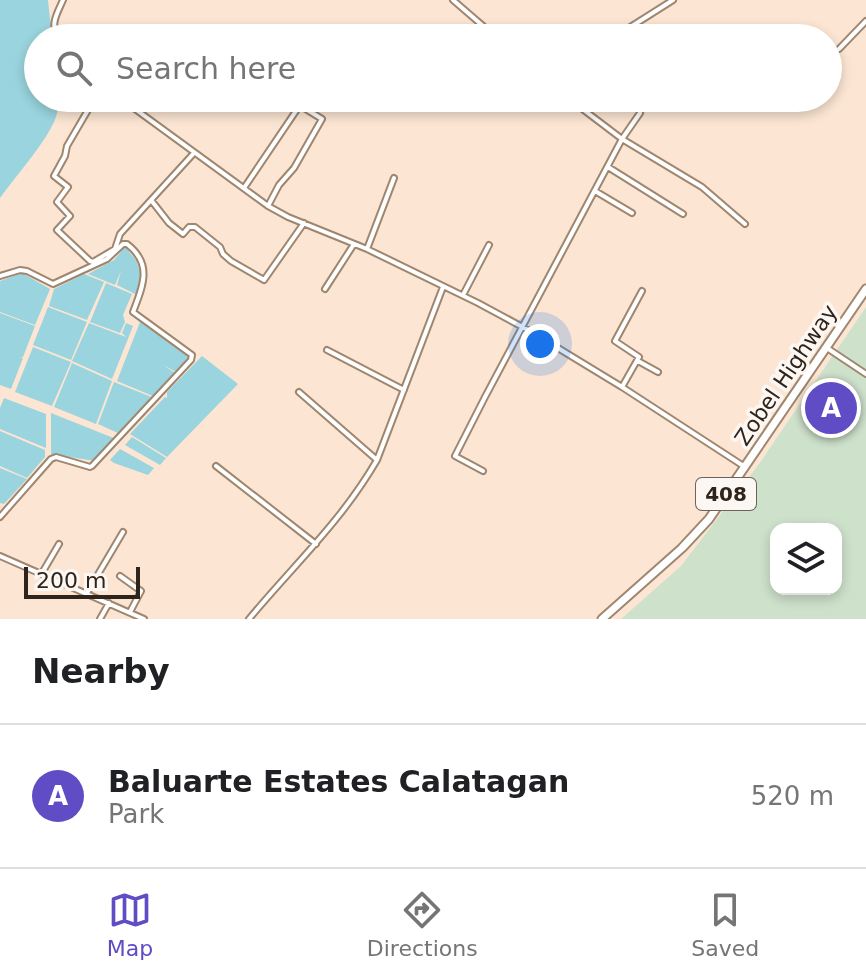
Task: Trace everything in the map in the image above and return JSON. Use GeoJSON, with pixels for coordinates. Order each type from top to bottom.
{"type":"FeatureCollection","features":[{"type":"Feature","properties":{"kind":"main road","name":"Zobel Highway"},"geometry":{"type":"LineString","coordinates":[[602,619],[694,537],[709,519],[866,289]]}},
{"type":"Feature","properties":{"kind":"street"},"geometry":{"type":"LineString","coordinates":[[53,24],[63,0]]}},
{"type":"Feature","properties":{"kind":"street"},"geometry":{"type":"LineString","coordinates":[[453,0],[481,24]]}},
{"type":"Feature","properties":{"kind":"street"},"geometry":{"type":"LineString","coordinates":[[635,24],[673,0]]}},
{"type":"Feature","properties":{"kind":"street"},"geometry":{"type":"LineString","coordinates":[[842,46],[866,21]]}},
{"type":"Feature","properties":{"kind":"street"},"geometry":{"type":"LineString","coordinates":[[87,112],[54,176],[68,187],[57,202],[70,216],[57,230],[90,261],[115,249],[120,234],[194,153]]}},
{"type":"Feature","properties":{"kind":"street"},"geometry":{"type":"LineString","coordinates":[[139,112],[268,206],[463,295],[622,387],[745,467]]}},
{"type":"Feature","properties":{"kind":"street"},"geometry":{"type":"LineString","coordinates":[[244,188],[295,112]]}},
{"type":"Feature","properties":{"kind":"street"},"geometry":{"type":"LineString","coordinates":[[268,206],[322,119],[311,112]]}},
{"type":"Feature","properties":{"kind":"street"},"geometry":{"type":"LineString","coordinates":[[586,112],[622,139],[702,187],[745,224]]}},
{"type":"Feature","properties":{"kind":"street"},"geometry":{"type":"LineString","coordinates":[[483,471],[455,456],[622,139],[640,113]]}},
{"type":"Feature","properties":{"kind":"street"},"geometry":{"type":"LineString","coordinates":[[608,167],[683,214]]}},
{"type":"Feature","properties":{"kind":"street"},"geometry":{"type":"LineString","coordinates":[[367,249],[394,178]]}},
{"type":"Feature","properties":{"kind":"street"},"geometry":{"type":"LineString","coordinates":[[595,191],[632,213]]}},
{"type":"Feature","properties":{"kind":"street"},"geometry":{"type":"LineString","coordinates":[[151,200],[169,223],[183,234],[189,227],[195,227],[220,247],[231,261],[264,280],[304,223]]}},
{"type":"Feature","properties":{"kind":"street"},"geometry":{"type":"LineString","coordinates":[[0,276],[27,271],[53,284],[107,259],[127,244],[139,258],[144,272],[133,312],[192,355],[191,360],[92,466],[56,457],[51,459],[0,517]]}},
{"type":"Feature","properties":{"kind":"street"},"geometry":{"type":"LineString","coordinates":[[325,289],[354,244]]}},
{"type":"Feature","properties":{"kind":"street"},"geometry":{"type":"LineString","coordinates":[[463,295],[489,245]]}},
{"type":"Feature","properties":{"kind":"street"},"geometry":{"type":"LineString","coordinates":[[249,619],[349,504],[377,460],[443,287]]}},
{"type":"Feature","properties":{"kind":"street"},"geometry":{"type":"LineString","coordinates":[[622,387],[639,357],[615,341],[642,291]]}},
{"type":"Feature","properties":{"kind":"street"},"geometry":{"type":"LineString","coordinates":[[827,348],[866,374]]}},
{"type":"Feature","properties":{"kind":"street"},"geometry":{"type":"LineString","coordinates":[[327,350],[404,390]]}},
{"type":"Feature","properties":{"kind":"street"},"geometry":{"type":"LineString","coordinates":[[638,361],[658,372]]}},
{"type":"Feature","properties":{"kind":"street"},"geometry":{"type":"LineString","coordinates":[[299,392],[377,460]]}},
{"type":"Feature","properties":{"kind":"street"},"geometry":{"type":"LineString","coordinates":[[216,466],[316,544]]}},
{"type":"Feature","properties":{"kind":"street"},"geometry":{"type":"LineString","coordinates":[[87,593],[123,532]]}},
{"type":"Feature","properties":{"kind":"street"},"geometry":{"type":"LineString","coordinates":[[42,573],[59,544]]}},
{"type":"Feature","properties":{"kind":"street"},"geometry":{"type":"LineString","coordinates":[[0,556],[144,619]]}},
{"type":"Feature","properties":{"kind":"street"},"geometry":{"type":"LineString","coordinates":[[120,576],[141,591],[130,612]]}},
{"type":"Feature","properties":{"kind":"street"},"geometry":{"type":"LineString","coordinates":[[100,619],[109,603]]}},
{"type":"Feature","properties":{"kind":"green space"},"geometry":{"type":"Polygon","coordinates":[[[866,307],[866,619],[621,619],[681,566],[759,464],[866,307]]]}},
{"type":"Feature","properties":{"kind":"water"},"geometry":{"type":"Polygon","coordinates":[[[0,0],[48,0],[51,24],[24,24],[24,112],[57,112],[57,115],[39,147],[0,198],[0,0]]]}},
{"type":"Feature","properties":{"kind":"water"},"geometry":{"type":"Polygon","coordinates":[[[125,247],[136,260],[143,280],[137,295],[117,285],[121,271],[115,285],[88,274],[114,260],[125,247]]]}},
{"type":"Feature","properties":{"kind":"water"},"geometry":{"type":"Polygon","coordinates":[[[19,274],[50,289],[35,325],[0,312],[0,281],[19,274]]]}},
{"type":"Feature","properties":{"kind":"water"},"geometry":{"type":"Polygon","coordinates":[[[84,274],[104,282],[87,320],[49,306],[54,289],[84,274]]]}},
{"type":"Feature","properties":{"kind":"water"},"geometry":{"type":"Polygon","coordinates":[[[106,283],[132,294],[123,315],[125,322],[120,333],[90,322],[106,283]]]}},
{"type":"Feature","properties":{"kind":"water"},"geometry":{"type":"Polygon","coordinates":[[[48,307],[87,322],[71,360],[33,345],[48,307]]]}},
{"type":"Feature","properties":{"kind":"water"},"geometry":{"type":"Polygon","coordinates":[[[0,313],[35,326],[23,357],[20,357],[23,358],[11,389],[0,385],[0,313]]]}},
{"type":"Feature","properties":{"kind":"water"},"geometry":{"type":"Polygon","coordinates":[[[140,322],[190,357],[178,373],[163,365],[177,374],[155,397],[117,381],[140,322]]]}},
{"type":"Feature","properties":{"kind":"water"},"geometry":{"type":"Polygon","coordinates":[[[89,323],[126,337],[122,333],[126,323],[133,326],[112,379],[72,361],[89,323]]]}},
{"type":"Feature","properties":{"kind":"water"},"geometry":{"type":"Polygon","coordinates":[[[33,347],[71,362],[52,406],[15,392],[33,347]]]}},
{"type":"Feature","properties":{"kind":"water"},"geometry":{"type":"Polygon","coordinates":[[[202,356],[238,384],[167,457],[130,434],[167,398],[167,392],[202,356]]]}},
{"type":"Feature","properties":{"kind":"water"},"geometry":{"type":"Polygon","coordinates":[[[72,363],[112,381],[96,424],[54,407],[72,363]]]}},
{"type":"Feature","properties":{"kind":"water"},"geometry":{"type":"Polygon","coordinates":[[[114,382],[154,398],[120,434],[98,424],[114,382]]]}},
{"type":"Feature","properties":{"kind":"water"},"geometry":{"type":"Polygon","coordinates":[[[4,398],[46,414],[46,448],[0,429],[0,408],[4,398]]]}},
{"type":"Feature","properties":{"kind":"water"},"geometry":{"type":"Polygon","coordinates":[[[51,413],[116,439],[95,461],[51,454],[51,413]]]}},
{"type":"Feature","properties":{"kind":"water"},"geometry":{"type":"Polygon","coordinates":[[[0,431],[45,450],[45,457],[27,478],[0,466],[0,431]]]}},
{"type":"Feature","properties":{"kind":"water"},"geometry":{"type":"Polygon","coordinates":[[[132,437],[166,458],[160,465],[125,445],[132,437]]]}},
{"type":"Feature","properties":{"kind":"water"},"geometry":{"type":"Polygon","coordinates":[[[120,449],[154,468],[148,475],[114,463],[110,460],[120,449]]]}},
{"type":"Feature","properties":{"kind":"water"},"geometry":{"type":"Polygon","coordinates":[[[0,468],[27,479],[4,504],[0,503],[0,468]]]}},
{"type":"Feature","properties":{"kind":"place","name":"Baluarte Estates Calatagan"},"geometry":{"type":"Point","coordinates":[831,408]}}]}
